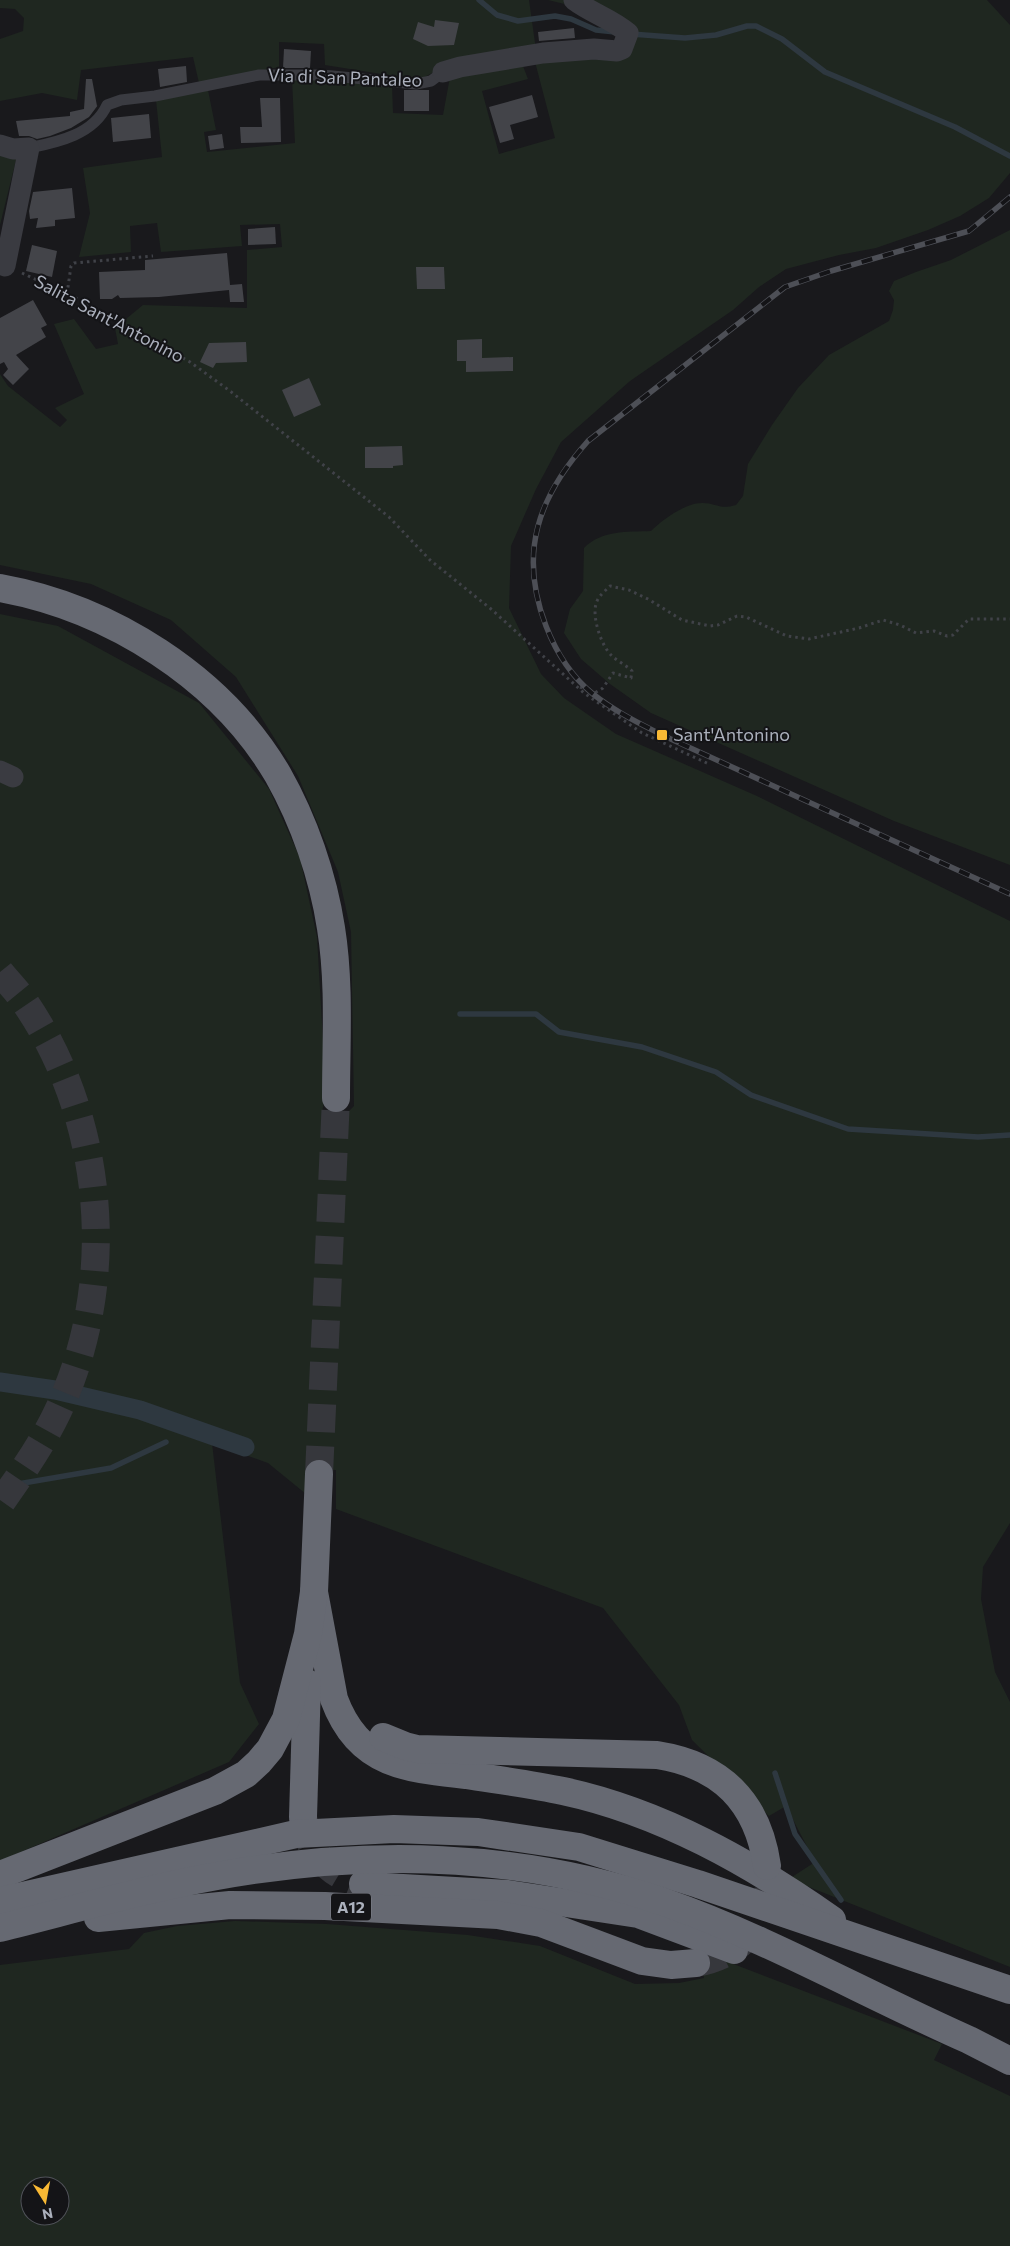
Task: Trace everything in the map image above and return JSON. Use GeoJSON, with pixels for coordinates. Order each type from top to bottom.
{"type":"FeatureCollection","features":[{"type":"Feature","properties":{"kind":"highway"},"geometry":{"type":"LineString","coordinates":[[0,588],[19,592],[81,612],[122,630],[164,656],[216,699],[256,744],[277,774],[305,834],[317,868],[331,929],[337,990],[336,1098]]}},
{"type":"Feature","properties":{"kind":"highway"},"geometry":{"type":"LineString","coordinates":[[0,1875],[215,1791],[246,1774],[270,1749],[286,1719],[308,1634],[314,1592],[319,1474]]}},
{"type":"Feature","properties":{"kind":"highway"},"geometry":{"type":"LineString","coordinates":[[314,1592],[334,1699],[345,1724],[354,1735],[375,1753],[400,1764],[430,1771],[562,1791],[606,1802],[651,1818],[706,1843],[781,1884],[862,1941]]}},
{"type":"Feature","properties":{"kind":"highway"},"geometry":{"type":"LineString","coordinates":[[303,1817],[308,1634]]}},
{"type":"Feature","properties":{"kind":"highway"},"geometry":{"type":"LineString","coordinates":[[327,1664],[350,1706],[359,1718],[381,1736],[405,1746],[430,1749],[657,1755],[691,1763],[720,1779],[742,1800],[750,1811],[761,1836],[767,1866]]}},
{"type":"Feature","properties":{"kind":"highway"},"geometry":{"type":"LineString","coordinates":[[0,1901],[296,1834],[394,1829],[478,1832],[579,1847],[725,1893],[1010,1990]]}},
{"type":"Feature","properties":{"kind":"highway"},"geometry":{"type":"LineString","coordinates":[[0,1928],[173,1885],[260,1869],[350,1859],[402,1858],[474,1862],[553,1873],[626,1890],[661,1901],[764,1944],[1010,2061]]}},
{"type":"Feature","properties":{"kind":"highway"},"geometry":{"type":"LineString","coordinates":[[363,1884],[508,1894],[638,1914],[930,2023]]}},
{"type":"Feature","properties":{"kind":"highway","name":"A12"},"geometry":{"type":"LineString","coordinates":[[0,1928],[230,1904],[325,1906],[498,1915],[541,1924],[642,1961],[671,1966],[696,1963]]}},
{"type":"Feature","properties":{"kind":"street","name":"Via di San Pantaleo"},"geometry":{"type":"LineString","coordinates":[[442,72],[460,67],[543,53],[594,50],[618,51],[622,49],[628,38],[628,33],[618,25],[585,8],[574,0]]}},
{"type":"Feature","properties":{"kind":"street"},"geometry":{"type":"LineString","coordinates":[[0,145],[13,149],[29,148],[5,266]]}},
{"type":"Feature","properties":{"kind":"lane","name":"Via di San Pantaleo"},"geometry":{"type":"LineString","coordinates":[[29,148],[77,134],[101,117],[107,105],[121,100],[155,96],[259,75],[322,75],[416,84],[431,81],[442,72]]}},
{"type":"Feature","properties":{"kind":"path"},"geometry":{"type":"LineString","coordinates":[[67,294],[71,266],[74,263],[153,256]]}},
{"type":"Feature","properties":{"kind":"path","name":"Salita Sant'Antonino"},"geometry":{"type":"LineString","coordinates":[[5,266],[67,294],[190,362],[329,468],[388,517],[430,560],[491,609],[576,685],[642,733],[709,764]]}},
{"type":"Feature","properties":{"kind":"path"},"geometry":{"type":"LineString","coordinates":[[576,685],[593,694],[603,688],[613,673],[631,678],[632,671],[622,665],[607,650],[602,643],[598,630],[595,614],[596,605],[599,598],[610,586],[629,590],[648,599],[682,620],[710,626],[718,625],[737,616],[746,617],[787,636],[809,639],[859,628],[883,620],[900,625],[916,633],[934,632],[947,636],[953,635],[969,619],[1010,619]]}},
{"type":"Feature","properties":{"kind":"shaded area"},"geometry":{"type":"Polygon","coordinates":[[[0,0],[529,0],[536,50],[449,64],[419,80],[325,65],[324,44],[279,42],[279,67],[199,83],[193,57],[81,70],[77,100],[42,93],[0,101],[0,39],[23,31],[24,18],[15,9],[0,8],[0,0]]]}},
{"type":"Feature","properties":{"kind":"shaded area"},"geometry":{"type":"Polygon","coordinates":[[[548,0],[987,0],[1010,25],[1010,173],[989,198],[960,216],[928,230],[876,248],[839,255],[786,269],[759,287],[733,310],[630,381],[561,442],[536,489],[511,546],[509,608],[541,674],[564,698],[616,734],[757,796],[1010,921],[1010,1523],[983,1567],[981,1599],[995,1672],[1010,1702],[1010,1967],[789,1879],[815,1862],[786,1806],[769,1816],[692,1740],[679,1705],[603,1608],[336,1509],[336,1470],[307,1469],[306,1494],[268,1463],[212,1443],[240,1683],[259,1724],[229,1762],[0,1861],[0,614],[58,626],[199,703],[269,789],[300,858],[317,937],[326,1093],[322,1112],[331,1119],[342,1118],[354,1106],[351,932],[338,872],[298,776],[236,677],[171,620],[91,584],[0,565],[0,374],[8,386],[60,427],[67,420],[55,408],[84,394],[54,324],[74,319],[96,349],[118,344],[115,328],[143,305],[247,308],[247,250],[282,247],[280,224],[240,225],[242,246],[161,252],[157,223],[130,226],[131,252],[79,257],[90,213],[83,168],[162,157],[156,100],[208,90],[216,130],[204,132],[207,152],[295,143],[292,79],[392,85],[393,113],[443,115],[450,77],[521,61],[528,79],[482,91],[499,154],[555,138],[534,58],[626,54],[626,19],[548,0]]]}},
{"type":"Feature","properties":{"kind":"shaded area"},"geometry":{"type":"Polygon","coordinates":[[[0,150],[17,156],[0,225],[0,150]]]}},
{"type":"Feature","properties":{"kind":"shaded area"},"geometry":{"type":"Polygon","coordinates":[[[1010,230],[1010,865],[894,821],[651,713],[610,684],[581,659],[564,633],[570,609],[583,591],[584,548],[591,542],[607,535],[651,531],[674,513],[695,504],[707,503],[722,507],[736,505],[743,496],[748,464],[798,388],[829,355],[889,321],[894,300],[889,291],[894,281],[951,260],[1010,230]]]}},
{"type":"Feature","properties":{"kind":"shaded area"},"geometry":{"type":"Polygon","coordinates":[[[235,1921],[327,1924],[468,1935],[540,1946],[635,1984],[679,1983],[704,1978],[697,1950],[942,2044],[934,2060],[1010,2096],[1010,2246],[0,2246],[0,1965],[129,1949],[144,1933],[177,1926],[235,1921]]]}},
{"type":"Feature","properties":{"kind":"building"},"geometry":{"type":"Polygon","coordinates":[[[435,20],[459,23],[454,45],[428,46],[413,39],[418,22],[434,27],[435,20]]]}},
{"type":"Feature","properties":{"kind":"building"},"geometry":{"type":"Polygon","coordinates":[[[574,28],[575,38],[539,41],[538,32],[574,28]]]}},
{"type":"Feature","properties":{"kind":"building"},"geometry":{"type":"Polygon","coordinates":[[[284,49],[311,51],[310,68],[283,68],[284,49]]]}},
{"type":"Feature","properties":{"kind":"building"},"geometry":{"type":"Polygon","coordinates":[[[186,66],[187,82],[160,87],[158,69],[186,66]]]}},
{"type":"Feature","properties":{"kind":"building"},"geometry":{"type":"Polygon","coordinates":[[[86,79],[92,79],[98,105],[89,117],[71,128],[50,136],[37,139],[29,136],[19,136],[16,121],[70,116],[70,112],[84,109],[86,79]]]}},
{"type":"Feature","properties":{"kind":"building"},"geometry":{"type":"Polygon","coordinates":[[[404,90],[429,90],[429,111],[404,111],[404,90]]]}},
{"type":"Feature","properties":{"kind":"building"},"geometry":{"type":"Polygon","coordinates":[[[532,95],[538,117],[510,125],[514,139],[500,143],[489,107],[532,95]]]}},
{"type":"Feature","properties":{"kind":"building"},"geometry":{"type":"Polygon","coordinates":[[[260,98],[280,98],[281,142],[241,143],[240,127],[262,127],[260,98]]]}},
{"type":"Feature","properties":{"kind":"building"},"geometry":{"type":"Polygon","coordinates":[[[149,114],[151,138],[113,142],[111,118],[149,114]]]}},
{"type":"Feature","properties":{"kind":"building"},"geometry":{"type":"Polygon","coordinates":[[[222,134],[224,148],[210,150],[208,136],[222,134]]]}},
{"type":"Feature","properties":{"kind":"building"},"geometry":{"type":"Polygon","coordinates":[[[72,188],[75,218],[55,220],[55,226],[36,228],[38,218],[30,219],[29,211],[33,192],[72,188]]]}},
{"type":"Feature","properties":{"kind":"building"},"geometry":{"type":"Polygon","coordinates":[[[275,227],[276,244],[248,245],[248,229],[275,227]]]}},
{"type":"Feature","properties":{"kind":"building"},"geometry":{"type":"Polygon","coordinates":[[[32,245],[57,251],[52,277],[26,271],[32,245]]]}},
{"type":"Feature","properties":{"kind":"building"},"geometry":{"type":"Polygon","coordinates":[[[227,253],[230,285],[242,284],[244,302],[230,302],[229,290],[159,297],[120,298],[118,295],[112,299],[100,299],[99,272],[145,270],[145,260],[227,253]]]}},
{"type":"Feature","properties":{"kind":"building"},"geometry":{"type":"Polygon","coordinates":[[[416,267],[444,267],[445,289],[417,289],[416,267]]]}},
{"type":"Feature","properties":{"kind":"building"},"geometry":{"type":"Polygon","coordinates":[[[33,300],[47,325],[41,328],[46,337],[16,355],[29,369],[13,385],[3,375],[8,369],[4,362],[0,364],[0,318],[33,300]]]}},
{"type":"Feature","properties":{"kind":"building"},"geometry":{"type":"Polygon","coordinates":[[[482,339],[482,358],[513,357],[513,371],[466,372],[466,361],[457,361],[457,340],[482,339]]]}},
{"type":"Feature","properties":{"kind":"building"},"geometry":{"type":"Polygon","coordinates":[[[246,342],[247,362],[216,363],[213,368],[200,362],[209,343],[246,342]]]}},
{"type":"Feature","properties":{"kind":"building"},"geometry":{"type":"Polygon","coordinates":[[[309,378],[321,405],[294,417],[282,390],[309,378]]]}},
{"type":"Feature","properties":{"kind":"building"},"geometry":{"type":"Polygon","coordinates":[[[402,446],[403,465],[393,466],[393,468],[365,468],[365,447],[402,446]]]}},
{"type":"Feature","properties":{"kind":"waterway"},"geometry":{"type":"LineString","coordinates":[[479,0],[497,15],[518,21],[555,16],[571,19],[596,30],[615,32]]}},
{"type":"Feature","properties":{"kind":"waterway"},"geometry":{"type":"LineString","coordinates":[[631,34],[685,38],[716,35],[747,26],[756,26],[782,39],[825,72],[955,127],[1010,156]]}},
{"type":"Feature","properties":{"kind":"waterway"},"geometry":{"type":"LineString","coordinates":[[460,1014],[536,1014],[559,1032],[642,1047],[716,1072],[751,1095],[848,1129],[978,1137],[1010,1135]]}},
{"type":"Feature","properties":{"kind":"waterway"},"geometry":{"type":"LineString","coordinates":[[0,1382],[55,1390],[140,1410],[245,1447]]}},
{"type":"Feature","properties":{"kind":"waterway"},"geometry":{"type":"LineString","coordinates":[[0,1487],[111,1468],[166,1442]]}},
{"type":"Feature","properties":{"kind":"waterway"},"geometry":{"type":"LineString","coordinates":[[775,1773],[795,1834],[841,1900]]}},
{"type":"Feature","properties":{"kind":"tunnel"},"geometry":{"type":"LineString","coordinates":[[0,972],[24,1001],[52,1048],[73,1099],[87,1152],[95,1207],[95,1262],[88,1317],[74,1370],[47,1432],[0,1504]]}},
{"type":"Feature","properties":{"kind":"tunnel"},"geometry":{"type":"LineString","coordinates":[[319,1474],[336,1098]]}},
{"type":"Feature","properties":{"kind":"tunnel"},"geometry":{"type":"LineString","coordinates":[[303,1817],[310,1841],[322,1860],[340,1875],[363,1884]]}},
{"type":"Feature","properties":{"kind":"tunnel"},"geometry":{"type":"LineString","coordinates":[[696,1963],[724,1954],[747,1937],[763,1914],[769,1884]]}},
{"type":"Feature","properties":{"kind":"railway"},"geometry":{"type":"LineString","coordinates":[[1010,197],[969,231],[831,271],[785,287],[588,441],[556,483],[545,505],[538,527],[534,550],[534,574],[538,599],[546,626],[555,645],[578,680],[609,706],[662,735],[1010,894]]}},
{"type":"Feature","properties":{"kind":"place","name":"Sant'Antonino"},"geometry":{"type":"Point","coordinates":[662,735]}}]}
